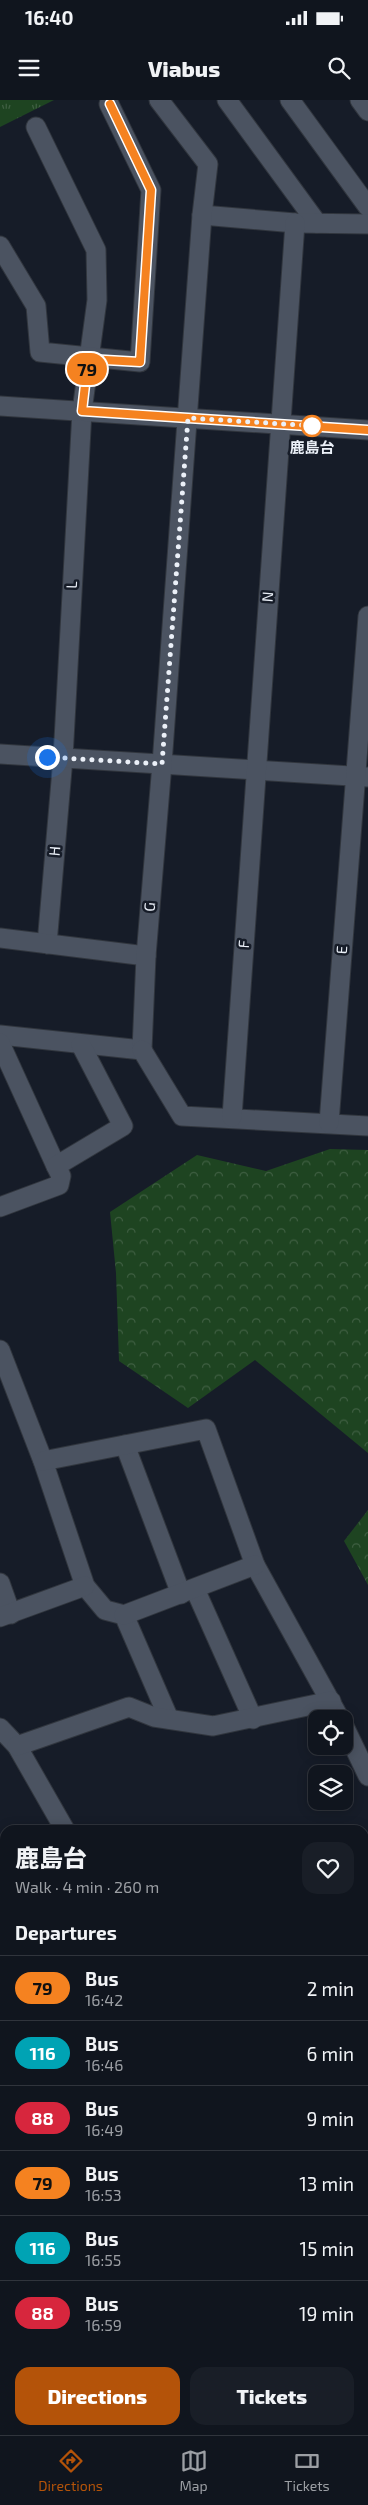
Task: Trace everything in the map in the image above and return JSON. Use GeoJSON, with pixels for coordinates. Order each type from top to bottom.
{"type":"FeatureCollection","features":[{"type":"Feature","properties":{"kind":"street","name":"G"},"geometry":{"type":"LineString","coordinates":[[142,1050],[146,956],[202,215],[208,164],[160,100]]}},
{"type":"Feature","properties":{"kind":"street"},"geometry":{"type":"LineString","coordinates":[[228,100],[317,223]]}},
{"type":"Feature","properties":{"kind":"street"},"geometry":{"type":"LineString","coordinates":[[290,100],[368,206]]}},
{"type":"Feature","properties":{"kind":"street"},"geometry":{"type":"LineString","coordinates":[[360,100],[368,111]]}},
{"type":"Feature","properties":{"kind":"street"},"geometry":{"type":"LineString","coordinates":[[0,246],[36,306],[40,352],[88,359],[140,362],[151,190],[110,104]]}},
{"type":"Feature","properties":{"kind":"street","name":"L"},"geometry":{"type":"LineString","coordinates":[[36,127],[96,250],[97,300],[82,411],[63,758]]}},
{"type":"Feature","properties":{"kind":"street"},"geometry":{"type":"LineString","coordinates":[[202,215],[295,222],[368,224]]}},
{"type":"Feature","properties":{"kind":"street","name":"N"},"geometry":{"type":"LineString","coordinates":[[256,770],[295,222]]}},
{"type":"Feature","properties":{"kind":"street"},"geometry":{"type":"LineString","coordinates":[[0,406],[368,430]]}},
{"type":"Feature","properties":{"kind":"street","name":"E"},"geometry":{"type":"LineString","coordinates":[[329,1123],[362,777],[368,616]]}},
{"type":"Feature","properties":{"kind":"street"},"geometry":{"type":"LineString","coordinates":[[0,754],[362,777]]}},
{"type":"Feature","properties":{"kind":"street","name":"H"},"geometry":{"type":"LineString","coordinates":[[47,944],[63,758]]}},
{"type":"Feature","properties":{"kind":"street","name":"F"},"geometry":{"type":"LineString","coordinates":[[232,1117],[256,770]]}},
{"type":"Feature","properties":{"kind":"street"},"geometry":{"type":"LineString","coordinates":[[0,938],[146,956]]}},
{"type":"Feature","properties":{"kind":"street"},"geometry":{"type":"LineString","coordinates":[[0,1035],[80,1045],[142,1050],[182,1116],[232,1117],[368,1126]]}},
{"type":"Feature","properties":{"kind":"street"},"geometry":{"type":"LineString","coordinates":[[0,1043],[61,1176],[58,1185],[0,1207]]}},
{"type":"Feature","properties":{"kind":"street"},"geometry":{"type":"LineString","coordinates":[[56,1166],[123,1126],[80,1045]]}},
{"type":"Feature","properties":{"kind":"street"},"geometry":{"type":"LineString","coordinates":[[0,1350],[43,1461],[85,1586],[105,1610],[124,1615],[255,1565]]}},
{"type":"Feature","properties":{"kind":"street"},"geometry":{"type":"LineString","coordinates":[[43,1461],[206,1429],[255,1565],[336,1710]]}},
{"type":"Feature","properties":{"kind":"street"},"geometry":{"type":"LineString","coordinates":[[125,1445],[188,1591],[254,1719]]}},
{"type":"Feature","properties":{"kind":"street"},"geometry":{"type":"LineString","coordinates":[[0,1583],[5,1615],[85,1586]]}},
{"type":"Feature","properties":{"kind":"street"},"geometry":{"type":"LineString","coordinates":[[124,1615],[169,1719]]}},
{"type":"Feature","properties":{"kind":"street"},"geometry":{"type":"LineString","coordinates":[[17,1746],[129,1707],[154,1717],[213,1726],[254,1719],[331,1701]]}},
{"type":"Feature","properties":{"kind":"street"},"geometry":{"type":"LineString","coordinates":[[0,1728],[17,1746],[62,1825]]}},
{"type":"Feature","properties":{"kind":"street"},"geometry":{"type":"LineString","coordinates":[[353,1745],[368,1776]]}},
{"type":"Feature","properties":{"kind":"green space"},"geometry":{"type":"Polygon","coordinates":[[[0,100],[54,100],[0,127],[0,100]]]}},
{"type":"Feature","properties":{"kind":"green space"},"geometry":{"type":"Polygon","coordinates":[[[330,1149],[368,1150],[368,1453],[255,1360],[188,1408],[119,1361],[116,1273],[110,1212],[197,1155],[266,1171],[330,1149]]]}},
{"type":"Feature","properties":{"kind":"green space"},"geometry":{"type":"Polygon","coordinates":[[[368,1510],[368,1585],[344,1541],[368,1510]]]}},
{"type":"Feature","properties":{"kind":"bus line","name":"79"},"geometry":{"type":"LineString","coordinates":[[110,104],[151,190],[140,362],[88,359],[82,411],[368,430]]}},
{"type":"Feature","properties":{"kind":"place","name":"鹿島台"},"geometry":{"type":"Point","coordinates":[312,426]}},
{"type":"Feature","properties":{"kind":"route"},"geometry":{"type":"LineString","coordinates":[[47,757],[162,764],[188,418],[316,426],[312,426]]}}]}
